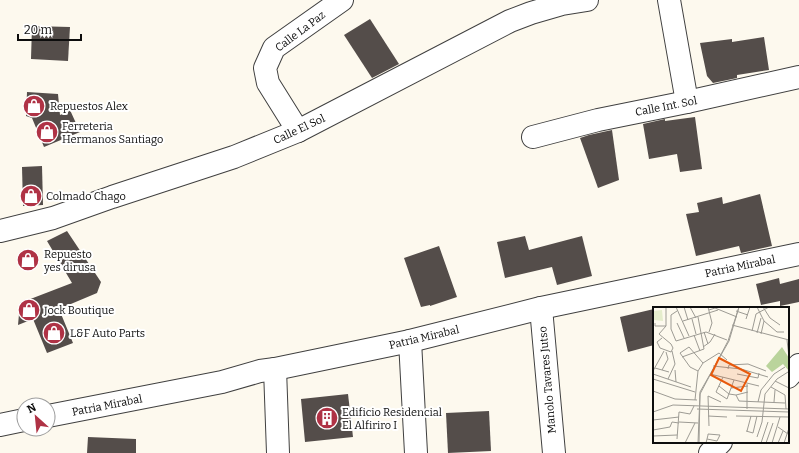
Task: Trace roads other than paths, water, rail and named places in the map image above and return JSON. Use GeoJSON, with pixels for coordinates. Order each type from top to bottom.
{"type":"FeatureCollection","features":[{"type":"Feature","properties":{"kind":"street","name":"Calle La Paz"},"geometry":{"type":"LineString","coordinates":[[298,131],[268,84],[265,68],[274,48],[342,0]]}},
{"type":"Feature","properties":{"kind":"street","name":"Calle El Sol"},"geometry":{"type":"LineString","coordinates":[[0,231],[53,218],[234,157],[298,131],[510,21],[562,4],[587,0]]}},
{"type":"Feature","properties":{"kind":"street"},"geometry":{"type":"LineString","coordinates":[[669,0],[687,102]]}},
{"type":"Feature","properties":{"kind":"street","name":"Calle Int. Sol"},"geometry":{"type":"LineString","coordinates":[[533,137],[598,120],[799,77]]}},
{"type":"Feature","properties":{"kind":"street","name":"Patria Mirabal"},"geometry":{"type":"LineString","coordinates":[[56,414],[222,382],[267,370],[410,341],[540,308],[799,254]]}},
{"type":"Feature","properties":{"kind":"street","name":"Manolo Tavares Jutso"},"geometry":{"type":"LineString","coordinates":[[540,308],[554,453]]}},
{"type":"Feature","properties":{"kind":"street"},"geometry":{"type":"LineString","coordinates":[[410,341],[416,453]]}},
{"type":"Feature","properties":{"kind":"street"},"geometry":{"type":"LineString","coordinates":[[789,375],[799,366]]}},
{"type":"Feature","properties":{"kind":"street"},"geometry":{"type":"LineString","coordinates":[[56,402],[219,374],[267,370],[278,453]]}},
{"type":"Feature","properties":{"kind":"street"},"geometry":{"type":"LineString","coordinates":[[0,411],[16,408]]}},
{"type":"Feature","properties":{"kind":"street"},"geometry":{"type":"LineString","coordinates":[[0,425],[16,422]]}},
{"type":"Feature","properties":{"kind":"street"},"geometry":{"type":"LineString","coordinates":[[710,453],[721,443]]}},
{"type":"Feature","properties":{"kind":"place","name":"Repuestos Alex"},"geometry":{"type":"Point","coordinates":[34,106]}},
{"type":"Feature","properties":{"kind":"place","name":"Ferreteria Hermanos Santiago"},"geometry":{"type":"Point","coordinates":[47,132]}},
{"type":"Feature","properties":{"kind":"place","name":"Colmado Chago"},"geometry":{"type":"Point","coordinates":[31,196]}},
{"type":"Feature","properties":{"kind":"place","name":"Repuesto yes dirusa"},"geometry":{"type":"Point","coordinates":[28,260]}},
{"type":"Feature","properties":{"kind":"place","name":"Jock Boutique"},"geometry":{"type":"Point","coordinates":[29,310]}},
{"type":"Feature","properties":{"kind":"place","name":"L&F Auto Parts"},"geometry":{"type":"Point","coordinates":[54,333]}},
{"type":"Feature","properties":{"kind":"place","name":"Edificio Residencial El Alfiriro I"},"geometry":{"type":"Point","coordinates":[327,418]}}]}
